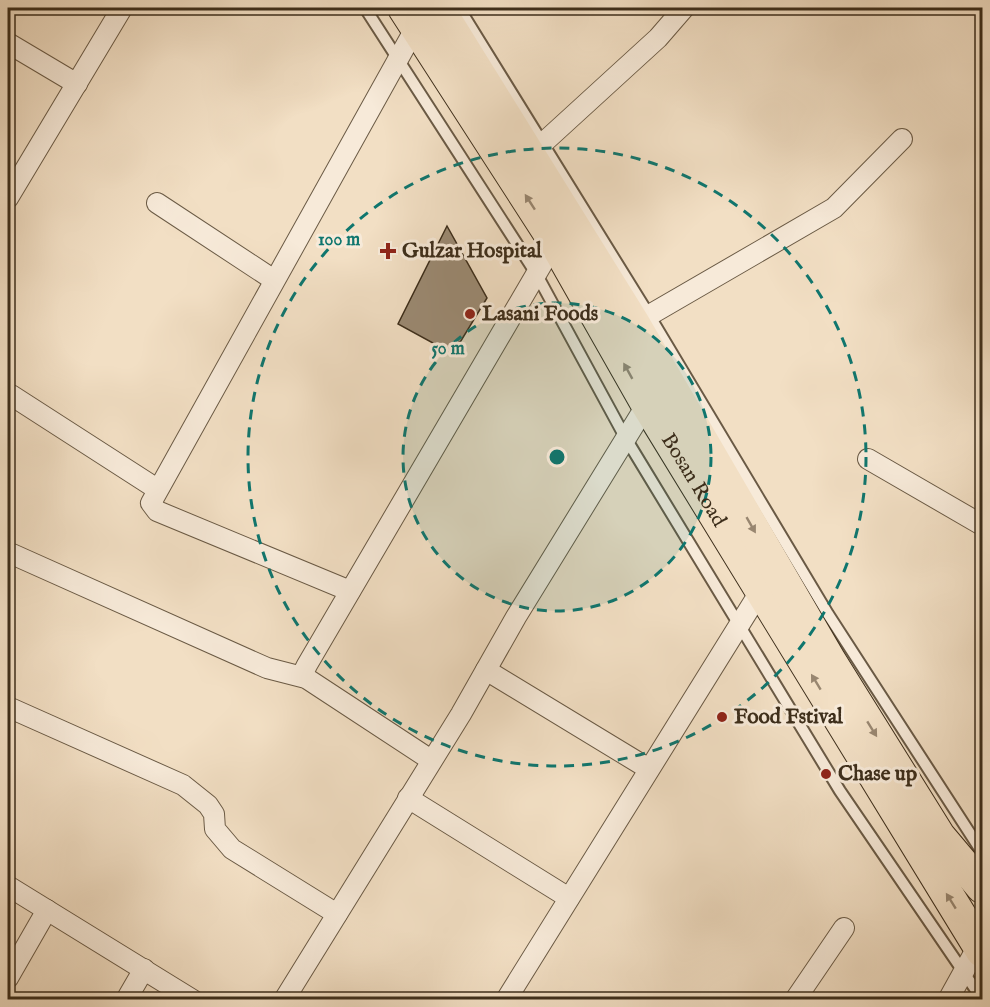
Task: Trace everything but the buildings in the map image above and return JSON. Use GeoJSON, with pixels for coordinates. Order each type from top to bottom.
{"type":"FeatureCollection","features":[{"type":"Feature","properties":{"kind":"main road","name":"Bosan Road"},"geometry":{"type":"LineString","coordinates":[[419,14],[555,242],[647,404],[761,590],[975,956]]}},
{"type":"Feature","properties":{"kind":"main road","name":"Bosan Road"},"geometry":{"type":"LineString","coordinates":[[419,14],[641,319],[830,661],[939,837],[982,887]]}},
{"type":"Feature","properties":{"kind":"street"},"geometry":{"type":"LineString","coordinates":[[8,198],[123,8]]}},
{"type":"Feature","properties":{"kind":"street"},"geometry":{"type":"LineString","coordinates":[[542,144],[658,38],[684,8]]}},
{"type":"Feature","properties":{"kind":"street"},"geometry":{"type":"LineString","coordinates":[[350,591],[157,511],[151,503],[397,62],[419,14]]}},
{"type":"Feature","properties":{"kind":"street"},"geometry":{"type":"LineString","coordinates":[[8,43],[77,84]]}},
{"type":"Feature","properties":{"kind":"street"},"geometry":{"type":"LineString","coordinates":[[641,319],[834,208],[903,139]]}},
{"type":"Feature","properties":{"kind":"street"},"geometry":{"type":"LineString","coordinates":[[157,203],[274,280]]}},
{"type":"Feature","properties":{"kind":"street"},"geometry":{"type":"LineString","coordinates":[[306,678],[307,665],[555,242]]}},
{"type":"Feature","properties":{"kind":"street"},"geometry":{"type":"LineString","coordinates":[[11,395],[157,489]]}},
{"type":"Feature","properties":{"kind":"street"},"geometry":{"type":"LineString","coordinates":[[284,999],[647,404]]}},
{"type":"Feature","properties":{"kind":"street"},"geometry":{"type":"LineString","coordinates":[[868,459],[982,525]]}},
{"type":"Feature","properties":{"kind":"street"},"geometry":{"type":"LineString","coordinates":[[12,554],[267,668],[306,678],[431,760]]}},
{"type":"Feature","properties":{"kind":"street"},"geometry":{"type":"LineString","coordinates":[[506,999],[761,590]]}},
{"type":"Feature","properties":{"kind":"street"},"geometry":{"type":"LineString","coordinates":[[486,670],[649,769]]}},
{"type":"Feature","properties":{"kind":"street"},"geometry":{"type":"LineString","coordinates":[[8,707],[183,785],[208,805],[214,814],[215,829],[232,849],[337,914]]}},
{"type":"Feature","properties":{"kind":"street"},"geometry":{"type":"LineString","coordinates":[[408,798],[569,898]]}},
{"type":"Feature","properties":{"kind":"street"},"geometry":{"type":"LineString","coordinates":[[8,886],[194,999]]}},
{"type":"Feature","properties":{"kind":"street"},"geometry":{"type":"LineString","coordinates":[[8,978],[47,910]]}},
{"type":"Feature","properties":{"kind":"street"},"geometry":{"type":"LineString","coordinates":[[795,999],[844,927]]}},
{"type":"Feature","properties":{"kind":"street"},"geometry":{"type":"LineString","coordinates":[[948,999],[975,956]]}},
{"type":"Feature","properties":{"kind":"street"},"geometry":{"type":"LineString","coordinates":[[126,999],[144,969]]}},
{"type":"Feature","properties":{"kind":"lane"},"geometry":{"type":"LineString","coordinates":[[365,8],[397,62],[537,275],[625,437],[840,791],[975,956],[982,999]]}},
{"type":"Feature","properties":{"kind":"lane"},"geometry":{"type":"LineString","coordinates":[[459,8],[542,144],[641,319],[982,852]]}},
{"type":"Feature","properties":{"kind":"place","name":"Gulzar Hospital"},"geometry":{"type":"Point","coordinates":[388,251]}},
{"type":"Feature","properties":{"kind":"place","name":"Lasani Foods"},"geometry":{"type":"Point","coordinates":[470,314]}},
{"type":"Feature","properties":{"kind":"place","name":"Food Fstival"},"geometry":{"type":"Point","coordinates":[722,717]}},
{"type":"Feature","properties":{"kind":"place","name":"Chase up"},"geometry":{"type":"Point","coordinates":[826,774]}}]}
